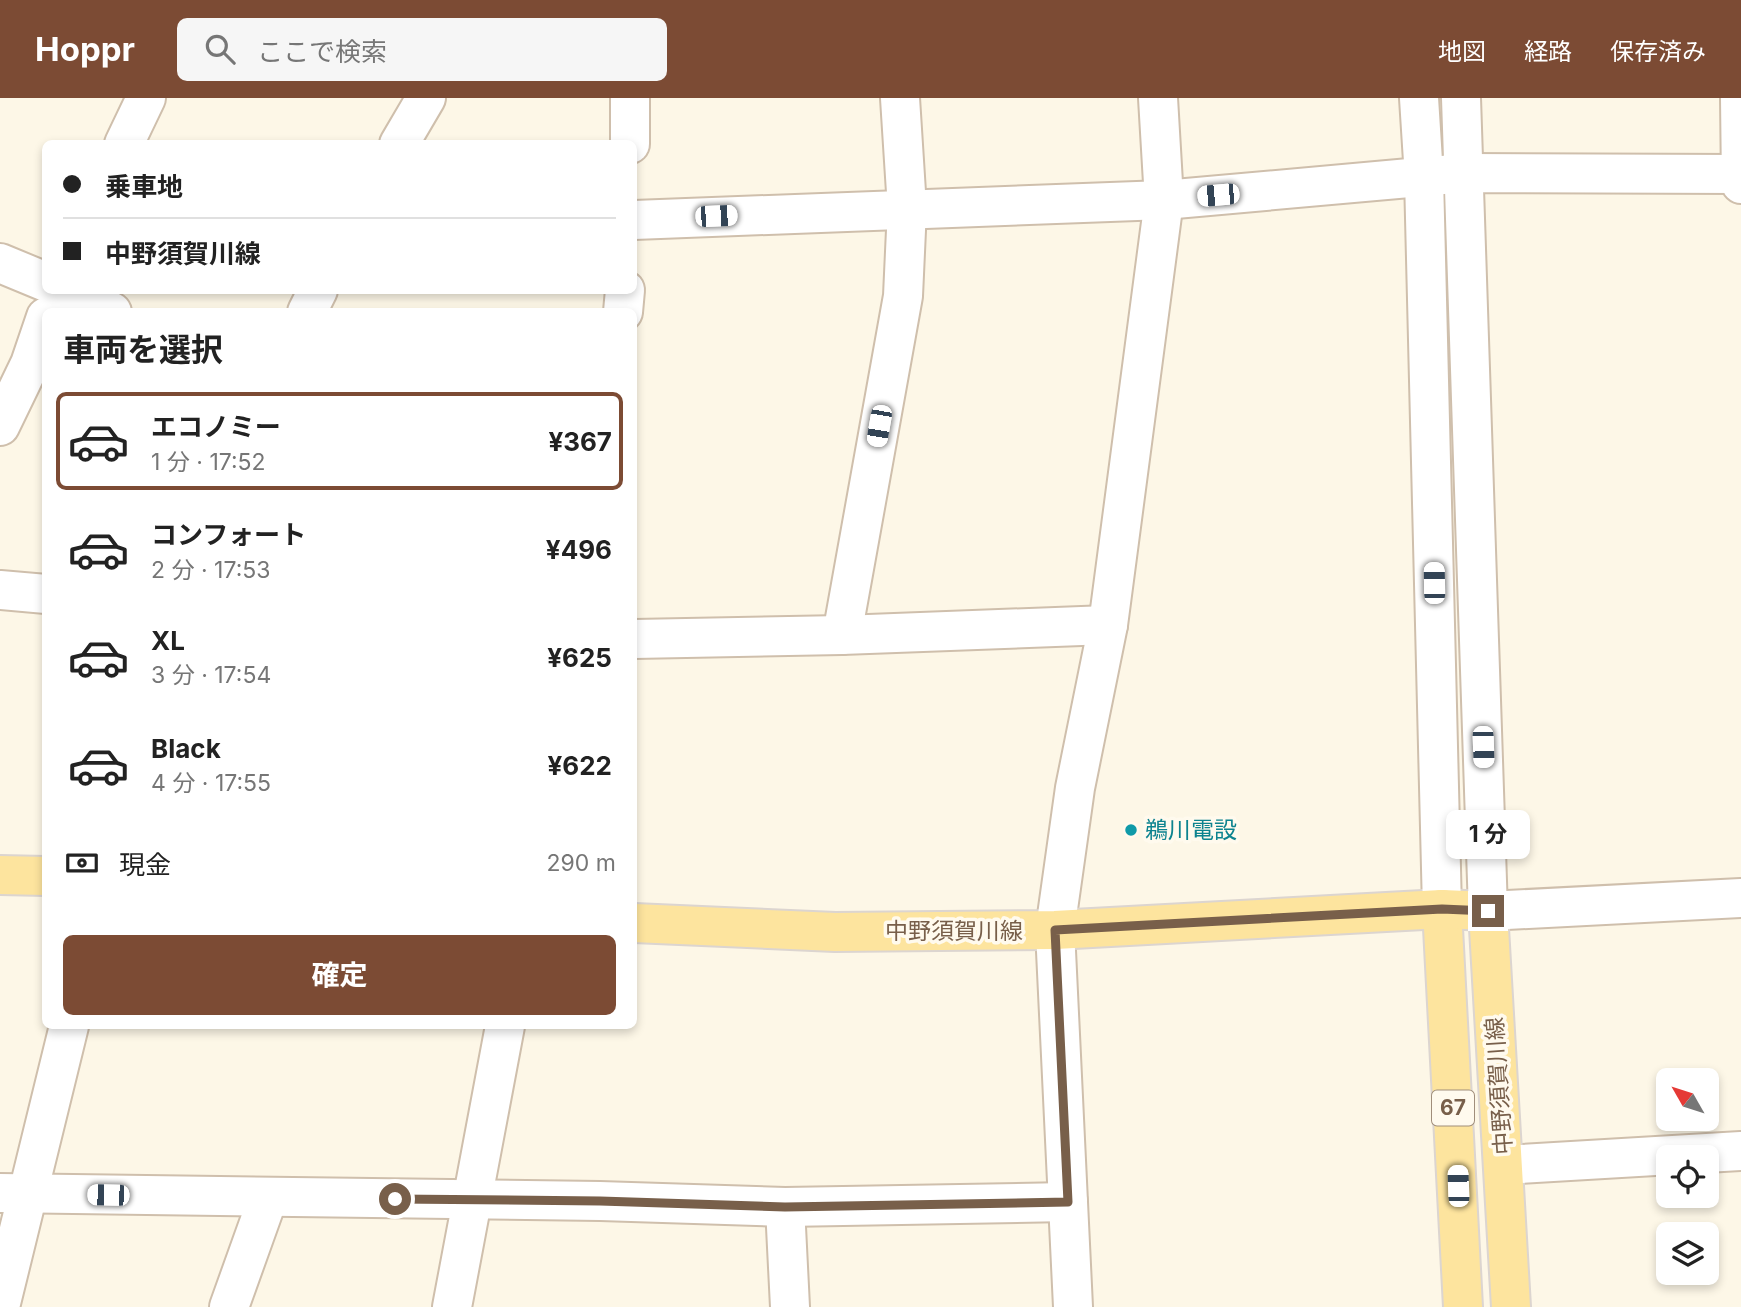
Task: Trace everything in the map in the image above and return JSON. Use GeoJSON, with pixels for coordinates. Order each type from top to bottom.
{"type":"FeatureCollection","features":[{"type":"Feature","properties":{"kind":"main road"},"geometry":{"type":"LineString","coordinates":[[0,875],[42,876]]}},
{"type":"Feature","properties":{"kind":"main road","name":"中野須賀川線"},"geometry":{"type":"LineString","coordinates":[[1442,909],[1463,1307]]}},
{"type":"Feature","properties":{"kind":"main road","name":"中野須賀川線"},"geometry":{"type":"LineString","coordinates":[[637,923],[835,932],[1055,930],[1442,909],[1488,911],[1511,1307]]}},
{"type":"Feature","properties":{"kind":"street"},"geometry":{"type":"LineString","coordinates":[[126,140],[146,98]]}},
{"type":"Feature","properties":{"kind":"street"},"geometry":{"type":"LineString","coordinates":[[401,140],[426,98]]}},
{"type":"Feature","properties":{"kind":"street"},"geometry":{"type":"LineString","coordinates":[[630,98],[631,140]]}},
{"type":"Feature","properties":{"kind":"street"},"geometry":{"type":"LineString","coordinates":[[842,635],[903,296],[907,208],[900,98]]}},
{"type":"Feature","properties":{"kind":"street"},"geometry":{"type":"LineString","coordinates":[[1073,1307],[1055,930],[1075,788],[1108,625],[1164,200],[1158,98]]}},
{"type":"Feature","properties":{"kind":"street"},"geometry":{"type":"LineString","coordinates":[[1419,98],[1424,177],[1442,909]]}},
{"type":"Feature","properties":{"kind":"street"},"geometry":{"type":"LineString","coordinates":[[1461,98],[1488,911],[1741,898]]}},
{"type":"Feature","properties":{"kind":"street"},"geometry":{"type":"LineString","coordinates":[[1740,98],[1741,184]]}},
{"type":"Feature","properties":{"kind":"street"},"geometry":{"type":"LineString","coordinates":[[637,220],[1164,200],[1465,173],[1741,174]]}},
{"type":"Feature","properties":{"kind":"street"},"geometry":{"type":"LineString","coordinates":[[0,263],[42,280]]}},
{"type":"Feature","properties":{"kind":"street"},"geometry":{"type":"LineString","coordinates":[[74,294],[104,308]]}},
{"type":"Feature","properties":{"kind":"street"},"geometry":{"type":"LineString","coordinates":[[0,426],[30,364],[42,329]]}},
{"type":"Feature","properties":{"kind":"street"},"geometry":{"type":"LineString","coordinates":[[0,590],[42,594]]}},
{"type":"Feature","properties":{"kind":"street"},"geometry":{"type":"LineString","coordinates":[[637,639],[842,635],[1108,625]]}},
{"type":"Feature","properties":{"kind":"street"},"geometry":{"type":"LineString","coordinates":[[0,1307],[14,1193],[68,1029]]}},
{"type":"Feature","properties":{"kind":"street"},"geometry":{"type":"LineString","coordinates":[[452,1307],[504,1029]]}},
{"type":"Feature","properties":{"kind":"street"},"geometry":{"type":"LineString","coordinates":[[1504,1164],[1741,1151]]}},
{"type":"Feature","properties":{"kind":"street"},"geometry":{"type":"LineString","coordinates":[[14,1193],[785,1207],[1068,1202]]}},
{"type":"Feature","properties":{"kind":"street"},"geometry":{"type":"LineString","coordinates":[[229,1307],[268,1198]]}},
{"type":"Feature","properties":{"kind":"street"},"geometry":{"type":"LineString","coordinates":[[785,1207],[790,1307]]}},
{"type":"Feature","properties":{"kind":"place","name":"鵜川電設"},"geometry":{"type":"Point","coordinates":[1131,830]}},
{"type":"Feature","properties":{"kind":"route"},"geometry":{"type":"LineString","coordinates":[[395,1199],[600,1201],[785,1207],[1068,1202],[1055,930],[1442,909],[1488,911]]}}]}
